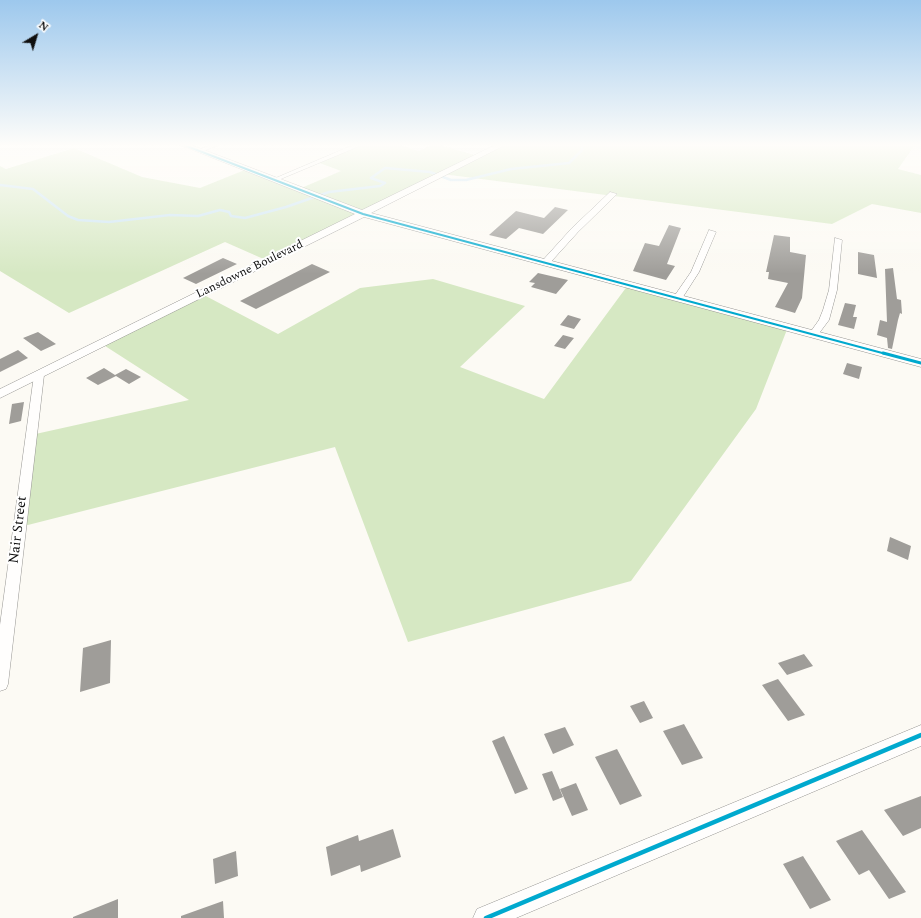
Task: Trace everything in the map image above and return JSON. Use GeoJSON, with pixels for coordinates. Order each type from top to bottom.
{"type":"FeatureCollection","features":[{"type":"Feature","properties":{"kind":"street"},"geometry":{"type":"LineString","coordinates":[[295,188],[363,214],[921,363]]}},
{"type":"Feature","properties":{"kind":"street","name":"Lansdowne Boulevard"},"geometry":{"type":"LineString","coordinates":[[0,394],[415,188]]}},
{"type":"Feature","properties":{"kind":"street"},"geometry":{"type":"LineString","coordinates":[[546,262],[575,230],[613,194]]}},
{"type":"Feature","properties":{"kind":"street"},"geometry":{"type":"LineString","coordinates":[[678,298],[697,267],[712,232]]}},
{"type":"Feature","properties":{"kind":"street"},"geometry":{"type":"LineString","coordinates":[[814,334],[828,310],[833,290],[835,255],[838,240]]}},
{"type":"Feature","properties":{"kind":"street","name":"Nair Street"},"geometry":{"type":"LineString","coordinates":[[0,684],[38,375]]}},
{"type":"Feature","properties":{"kind":"street"},"geometry":{"type":"LineString","coordinates":[[486,918],[921,735]]}},
{"type":"Feature","properties":{"kind":"green space"},"geometry":{"type":"Polygon","coordinates":[[[0,188],[414,188],[268,261],[225,242],[69,313],[0,271],[0,188]]]}},
{"type":"Feature","properties":{"kind":"green space"},"geometry":{"type":"Polygon","coordinates":[[[550,188],[921,188],[921,213],[872,204],[832,224],[550,188]]]}},
{"type":"Feature","properties":{"kind":"green space"},"geometry":{"type":"Polygon","coordinates":[[[433,279],[525,306],[460,367],[544,399],[628,285],[788,327],[756,409],[631,581],[408,642],[335,447],[20,527],[31,435],[189,400],[102,344],[202,294],[278,334],[360,288],[433,279]]]}},
{"type":"Feature","properties":{"kind":"building"},"geometry":{"type":"Polygon","coordinates":[[[555,207],[568,210],[543,234],[519,228],[506,239],[489,235],[516,211],[544,218],[555,207]]]}},
{"type":"Feature","properties":{"kind":"building"},"geometry":{"type":"Polygon","coordinates":[[[669,225],[681,228],[667,264],[675,266],[666,280],[633,271],[645,243],[659,246],[669,225]]]}},
{"type":"Feature","properties":{"kind":"building"},"geometry":{"type":"Polygon","coordinates":[[[774,235],[790,237],[790,252],[806,255],[802,298],[795,313],[775,307],[788,283],[768,279],[769,272],[766,272],[774,235]]]}},
{"type":"Feature","properties":{"kind":"building"},"geometry":{"type":"Polygon","coordinates":[[[858,252],[874,255],[877,278],[858,274],[858,252]]]}},
{"type":"Feature","properties":{"kind":"building"},"geometry":{"type":"Polygon","coordinates":[[[223,258],[237,264],[196,284],[183,278],[223,258]]]}},
{"type":"Feature","properties":{"kind":"building"},"geometry":{"type":"Polygon","coordinates":[[[312,264],[330,272],[256,309],[240,301],[312,264]]]}},
{"type":"Feature","properties":{"kind":"building"},"geometry":{"type":"Polygon","coordinates":[[[893,268],[897,299],[901,300],[902,314],[900,313],[892,349],[888,348],[887,338],[877,335],[880,320],[887,322],[885,269],[893,268]]]}},
{"type":"Feature","properties":{"kind":"building"},"geometry":{"type":"Polygon","coordinates":[[[538,273],[568,280],[556,294],[531,287],[535,283],[529,282],[538,273]]]}},
{"type":"Feature","properties":{"kind":"building"},"geometry":{"type":"Polygon","coordinates":[[[845,303],[856,305],[853,317],[857,317],[854,329],[838,325],[845,303]]]}},
{"type":"Feature","properties":{"kind":"building"},"geometry":{"type":"Polygon","coordinates":[[[568,315],[581,319],[574,329],[560,325],[568,315]]]}},
{"type":"Feature","properties":{"kind":"building"},"geometry":{"type":"Polygon","coordinates":[[[38,332],[56,344],[41,351],[23,338],[38,332]]]}},
{"type":"Feature","properties":{"kind":"building"},"geometry":{"type":"Polygon","coordinates":[[[563,335],[574,338],[565,349],[554,346],[563,335]]]}},
{"type":"Feature","properties":{"kind":"building"},"geometry":{"type":"Polygon","coordinates":[[[18,350],[28,358],[0,372],[0,359],[18,350]]]}},
{"type":"Feature","properties":{"kind":"building"},"geometry":{"type":"Polygon","coordinates":[[[847,363],[862,367],[859,379],[843,374],[847,363]]]}},
{"type":"Feature","properties":{"kind":"building"},"geometry":{"type":"Polygon","coordinates":[[[104,368],[115,375],[126,369],[141,377],[129,384],[116,376],[98,385],[86,378],[104,368]]]}},
{"type":"Feature","properties":{"kind":"building"},"geometry":{"type":"Polygon","coordinates":[[[24,402],[21,421],[9,424],[12,404],[24,402]]]}},
{"type":"Feature","properties":{"kind":"building"},"geometry":{"type":"Polygon","coordinates":[[[890,537],[911,546],[908,560],[887,551],[890,537]]]}},
{"type":"Feature","properties":{"kind":"building"},"geometry":{"type":"Polygon","coordinates":[[[111,640],[110,683],[80,692],[83,648],[111,640]]]}},
{"type":"Feature","properties":{"kind":"building"},"geometry":{"type":"Polygon","coordinates":[[[804,654],[813,666],[787,675],[778,663],[804,654]]]}},
{"type":"Feature","properties":{"kind":"building"},"geometry":{"type":"Polygon","coordinates":[[[778,679],[805,715],[788,721],[762,685],[778,679]]]}},
{"type":"Feature","properties":{"kind":"building"},"geometry":{"type":"Polygon","coordinates":[[[644,701],[653,718],[640,723],[630,706],[644,701]]]}},
{"type":"Feature","properties":{"kind":"building"},"geometry":{"type":"Polygon","coordinates":[[[684,724],[703,758],[682,765],[663,731],[684,724]]]}},
{"type":"Feature","properties":{"kind":"building"},"geometry":{"type":"Polygon","coordinates":[[[565,727],[574,745],[553,754],[544,734],[565,727]]]}},
{"type":"Feature","properties":{"kind":"building"},"geometry":{"type":"Polygon","coordinates":[[[504,736],[528,789],[515,794],[492,741],[504,736]]]}},
{"type":"Feature","properties":{"kind":"building"},"geometry":{"type":"Polygon","coordinates":[[[617,749],[642,796],[620,805],[595,757],[617,749]]]}},
{"type":"Feature","properties":{"kind":"building"},"geometry":{"type":"Polygon","coordinates":[[[552,771],[563,797],[553,801],[542,774],[552,771]]]}},
{"type":"Feature","properties":{"kind":"building"},"geometry":{"type":"Polygon","coordinates":[[[576,783],[588,810],[572,816],[560,789],[576,783]]]}},
{"type":"Feature","properties":{"kind":"building"},"geometry":{"type":"Polygon","coordinates":[[[921,796],[921,828],[903,836],[884,810],[921,796]]]}},
{"type":"Feature","properties":{"kind":"building"},"geometry":{"type":"Polygon","coordinates":[[[393,829],[401,857],[361,872],[360,865],[331,876],[326,847],[358,835],[359,841],[393,829]]]}},
{"type":"Feature","properties":{"kind":"building"},"geometry":{"type":"Polygon","coordinates":[[[862,830],[906,892],[889,899],[869,870],[859,875],[836,841],[862,830]]]}},
{"type":"Feature","properties":{"kind":"building"},"geometry":{"type":"Polygon","coordinates":[[[236,851],[238,876],[215,884],[213,859],[236,851]]]}},
{"type":"Feature","properties":{"kind":"building"},"geometry":{"type":"Polygon","coordinates":[[[803,856],[831,900],[810,909],[783,864],[803,856]]]}},
{"type":"Feature","properties":{"kind":"building"},"geometry":{"type":"Polygon","coordinates":[[[118,899],[118,918],[73,918],[73,917],[118,899]]]}},
{"type":"Feature","properties":{"kind":"building"},"geometry":{"type":"Polygon","coordinates":[[[223,901],[224,918],[181,918],[181,916],[223,901]]]}},
{"type":"Feature","properties":{"kind":"waterway"},"geometry":{"type":"LineString","coordinates":[[23,188],[33,189],[68,216],[78,220],[109,222],[170,215],[198,216],[220,210],[229,212],[231,216],[245,218],[286,207],[329,192],[364,188]]}},
{"type":"Feature","properties":{"kind":"transit line"},"geometry":{"type":"LineString","coordinates":[[295,188],[363,214],[921,363]]}},
{"type":"Feature","properties":{"kind":"transit line"},"geometry":{"type":"LineString","coordinates":[[486,918],[921,735]]}}]}
